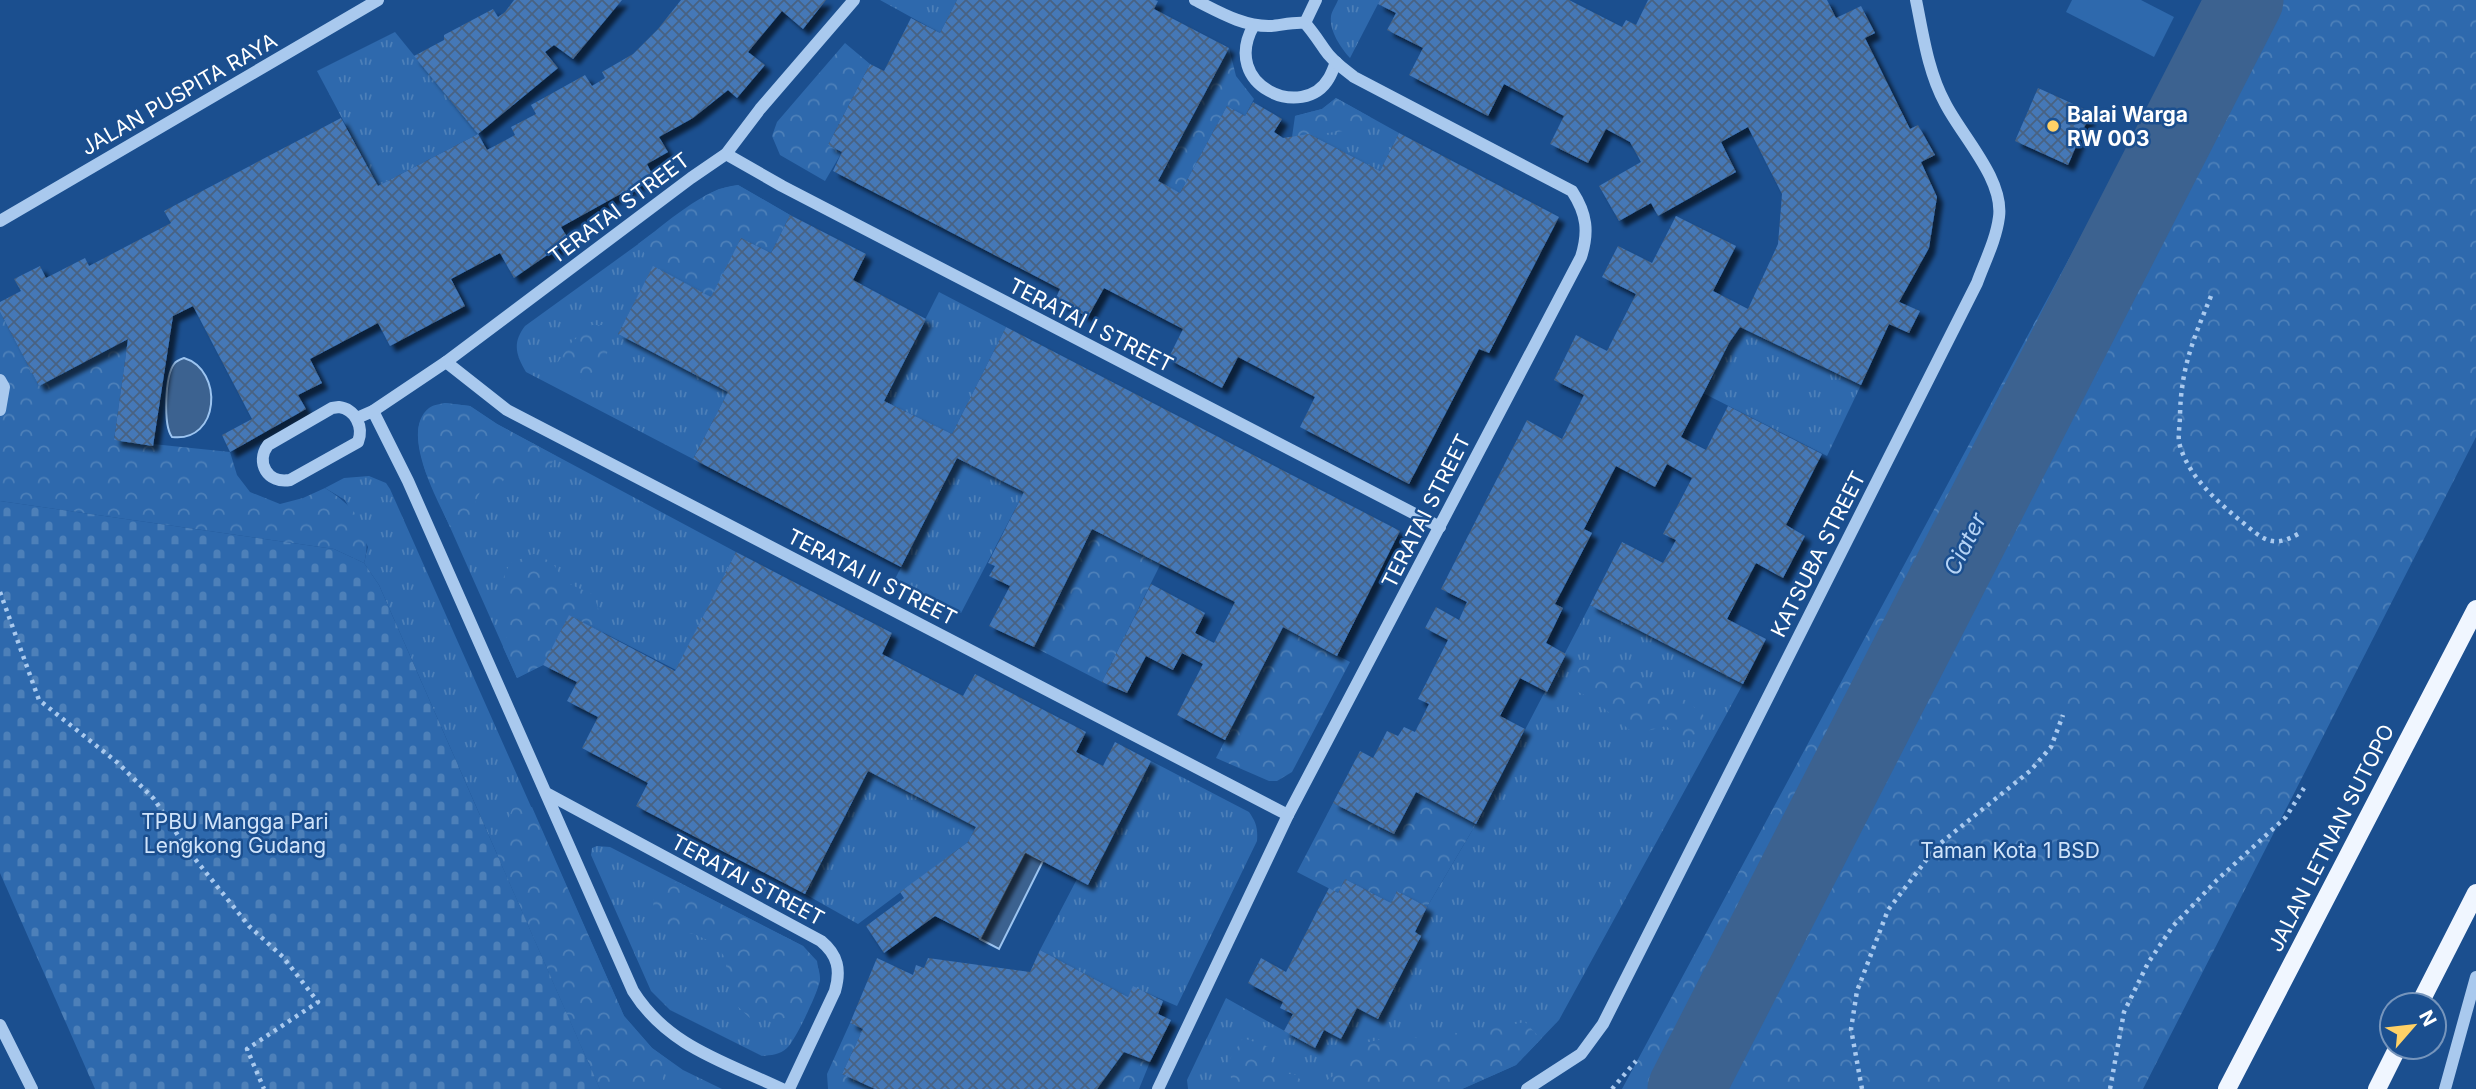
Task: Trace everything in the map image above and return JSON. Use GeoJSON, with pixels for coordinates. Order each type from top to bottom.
{"type":"FeatureCollection","features":[{"type":"Feature","properties":{"kind":"main road","name":"JALAN LETNAN SUTOPO"},"geometry":{"type":"LineString","coordinates":[[2227,1089],[2476,608]]}},
{"type":"Feature","properties":{"kind":"main road"},"geometry":{"type":"LineString","coordinates":[[2426,991],[2476,893]]}},
{"type":"Feature","properties":{"kind":"main road"},"geometry":{"type":"LineString","coordinates":[[2377,1089],[2391,1061]]}},
{"type":"Feature","properties":{"kind":"street","name":"JALAN PUSPITA RAYA"},"geometry":{"type":"LineString","coordinates":[[0,221],[378,0]]}},
{"type":"Feature","properties":{"kind":"street","name":"TERATAI STREET"},"geometry":{"type":"LineString","coordinates":[[357,418],[373,411],[446,362],[726,154],[760,109],[854,0]]}},
{"type":"Feature","properties":{"kind":"street"},"geometry":{"type":"LineString","coordinates":[[1195,0],[1254,25],[1271,26],[1292,22],[1305,23],[1316,0]]}},
{"type":"Feature","properties":{"kind":"street","name":"KATSUBA STREET"},"geometry":{"type":"LineString","coordinates":[[1527,1089],[1581,1054],[1602,1024],[1977,282],[1993,243],[2000,215],[1997,194],[1989,174],[1944,102],[1928,55],[1916,0]]}},
{"type":"Feature","properties":{"kind":"street","name":"TERATAI STREET"},"geometry":{"type":"LineString","coordinates":[[1158,1089],[1288,815],[1581,257],[1587,238],[1582,206],[1572,191],[1354,77],[1336,62],[1305,23]]}},
{"type":"Feature","properties":{"kind":"street"},"geometry":{"type":"LineString","coordinates":[[1254,25],[1244,53],[1248,70],[1258,83],[1270,92],[1283,97],[1298,97],[1310,93],[1322,87],[1329,79],[1336,62]]}},
{"type":"Feature","properties":{"kind":"street","name":"TERATAI I STREET"},"geometry":{"type":"LineString","coordinates":[[726,154],[782,186],[1440,527]]}},
{"type":"Feature","properties":{"kind":"street","name":"TERATAI II STREET"},"geometry":{"type":"LineString","coordinates":[[446,362],[507,411],[1288,815]]}},
{"type":"Feature","properties":{"kind":"street"},"geometry":{"type":"LineString","coordinates":[[0,380],[4,387],[0,410]]}},
{"type":"Feature","properties":{"kind":"street"},"geometry":{"type":"LineString","coordinates":[[332,408],[347,408],[357,418],[361,435],[353,446],[290,480],[281,482],[268,475],[262,463],[262,453],[268,445],[332,408]]}},
{"type":"Feature","properties":{"kind":"street"},"geometry":{"type":"LineString","coordinates":[[373,411],[408,481],[633,991],[644,1009],[674,1038],[782,1089]]}},
{"type":"Feature","properties":{"kind":"street","name":"TERATAI STREET"},"geometry":{"type":"LineString","coordinates":[[548,794],[821,941],[832,950],[840,976],[789,1089]]}},
{"type":"Feature","properties":{"kind":"street"},"geometry":{"type":"LineString","coordinates":[[2445,1089],[2476,977]]}},
{"type":"Feature","properties":{"kind":"street"},"geometry":{"type":"LineString","coordinates":[[0,1025],[32,1089]]}},
{"type":"Feature","properties":{"kind":"path"},"geometry":{"type":"LineString","coordinates":[[2211,296],[2187,354],[2180,397],[2179,442],[2193,473],[2216,500],[2265,541],[2285,541],[2298,534]]}},
{"type":"Feature","properties":{"kind":"path"},"geometry":{"type":"LineString","coordinates":[[0,592],[39,700],[118,763],[154,799],[187,849],[248,926],[283,957],[318,1002],[247,1049],[264,1089]]}},
{"type":"Feature","properties":{"kind":"path"},"geometry":{"type":"LineString","coordinates":[[1862,1089],[1851,1029],[1857,990],[1888,910],[1937,846],[2030,771],[2051,747],[2063,715]]}},
{"type":"Feature","properties":{"kind":"path"},"geometry":{"type":"LineString","coordinates":[[2110,1089],[2124,1012],[2148,963],[2173,926],[2217,880],[2286,817],[2304,788]]}},
{"type":"Feature","properties":{"kind":"path"},"geometry":{"type":"LineString","coordinates":[[1612,1089],[1636,1060]]}},
{"type":"Feature","properties":{"kind":"green space"},"geometry":{"type":"Polygon","coordinates":[[[880,0],[957,0],[940,33],[880,0]]]}},
{"type":"Feature","properties":{"kind":"green space"},"geometry":{"type":"Polygon","coordinates":[[[1338,0],[1380,0],[1350,58],[1332,27],[1331,16],[1338,0]]]}},
{"type":"Feature","properties":{"kind":"green space"},"geometry":{"type":"Polygon","coordinates":[[[2072,0],[2141,0],[2174,17],[2154,57],[2066,12],[2072,0]]]}},
{"type":"Feature","properties":{"kind":"green space","name":"Taman Kota 1 BSD"},"geometry":{"type":"Polygon","coordinates":[[[2203,0],[2476,0],[2476,437],[2143,1089],[1622,1089],[2170,71],[2203,0]]]}},
{"type":"Feature","properties":{"kind":"green space"},"geometry":{"type":"Polygon","coordinates":[[[395,32],[478,134],[378,186],[317,71],[395,32]]]}},
{"type":"Feature","properties":{"kind":"green space"},"geometry":{"type":"Polygon","coordinates":[[[845,43],[870,64],[828,145],[842,152],[825,181],[780,155],[772,136],[777,122],[845,43]]]}},
{"type":"Feature","properties":{"kind":"green space"},"geometry":{"type":"Polygon","coordinates":[[[1229,48],[1236,76],[1254,99],[1245,116],[1227,106],[1180,193],[1158,182],[1229,48]]]}},
{"type":"Feature","properties":{"kind":"green space"},"geometry":{"type":"Polygon","coordinates":[[[1336,98],[1399,133],[1380,171],[1309,134],[1295,116],[1322,109],[1336,98]]]}},
{"type":"Feature","properties":{"kind":"green space"},"geometry":{"type":"Polygon","coordinates":[[[1336,98],[1370,117],[1344,131],[1292,137],[1295,116],[1322,109],[1336,98]]]}},
{"type":"Feature","properties":{"kind":"green space"},"geometry":{"type":"Polygon","coordinates":[[[738,185],[790,215],[741,238],[711,297],[653,267],[618,334],[728,392],[693,459],[526,372],[517,349],[518,338],[525,326],[706,195],[738,185]]]}},
{"type":"Feature","properties":{"kind":"green space"},"geometry":{"type":"Polygon","coordinates":[[[738,185],[790,215],[771,253],[741,238],[711,297],[653,266],[638,244],[698,200],[738,185]]]}},
{"type":"Feature","properties":{"kind":"green space"},"geometry":{"type":"Polygon","coordinates":[[[939,292],[1006,327],[952,434],[884,401],[939,292]]]}},
{"type":"Feature","properties":{"kind":"green space"},"geometry":{"type":"Polygon","coordinates":[[[0,312],[39,386],[128,339],[114,440],[230,452],[237,475],[250,492],[280,504],[325,488],[344,502],[359,519],[366,539],[364,563],[334,549],[0,501],[0,312]]]}},
{"type":"Feature","properties":{"kind":"green space"},"geometry":{"type":"Polygon","coordinates":[[[592,325],[603,325],[611,332],[608,350],[602,363],[576,382],[560,376],[558,362],[572,342],[592,325]]]}},
{"type":"Feature","properties":{"kind":"green space"},"geometry":{"type":"Polygon","coordinates":[[[1740,327],[1861,385],[1827,456],[1703,393],[1740,327]]]}},
{"type":"Feature","properties":{"kind":"green space"},"geometry":{"type":"Polygon","coordinates":[[[445,403],[470,406],[497,424],[736,552],[676,670],[569,615],[543,665],[517,678],[423,462],[418,441],[420,422],[425,414],[445,403]]]}},
{"type":"Feature","properties":{"kind":"green space"},"geometry":{"type":"Polygon","coordinates":[[[445,403],[470,406],[556,456],[549,468],[514,471],[493,490],[480,492],[469,517],[450,527],[430,484],[419,449],[418,433],[421,419],[429,408],[445,403]]]}},
{"type":"Feature","properties":{"kind":"green space"},"geometry":{"type":"Polygon","coordinates":[[[957,458],[1024,492],[961,613],[895,579],[957,458]]]}},
{"type":"Feature","properties":{"kind":"green space"},"geometry":{"type":"Polygon","coordinates":[[[369,476],[386,483],[390,489],[624,1016],[652,1048],[683,1070],[722,1089],[600,1089],[379,585],[364,563],[368,547],[345,500],[325,488],[344,478],[369,476]]]}},
{"type":"Feature","properties":{"kind":"green space","name":"TPBU Mangga Pari Lengkong Gudang"},"geometry":{"type":"Polygon","coordinates":[[[0,501],[334,549],[364,563],[379,585],[600,1089],[95,1089],[0,873],[0,501]]]}},
{"type":"Feature","properties":{"kind":"green space"},"geometry":{"type":"Polygon","coordinates":[[[1092,529],[1161,563],[1102,682],[1034,647],[1092,529]]]}},
{"type":"Feature","properties":{"kind":"green space"},"geometry":{"type":"Polygon","coordinates":[[[534,554],[552,562],[565,582],[594,595],[603,633],[569,615],[543,665],[517,678],[503,647],[508,623],[503,580],[510,563],[534,554]]]}},
{"type":"Feature","properties":{"kind":"green space"},"geometry":{"type":"Polygon","coordinates":[[[1590,605],[1743,684],[1559,1020],[1516,1065],[1462,1089],[1188,1089],[1187,1080],[1226,998],[1315,1048],[1324,1030],[1341,1039],[1357,1008],[1377,1019],[1427,907],[1476,824],[1590,605]]]}},
{"type":"Feature","properties":{"kind":"green space"},"geometry":{"type":"Polygon","coordinates":[[[1283,627],[1350,662],[1292,772],[1277,781],[1269,781],[1216,758],[1283,627]]]}},
{"type":"Feature","properties":{"kind":"green space"},"geometry":{"type":"Polygon","coordinates":[[[1607,657],[1618,660],[1629,673],[1663,695],[1677,694],[1703,714],[1705,725],[1696,734],[1680,737],[1666,726],[1632,732],[1593,699],[1578,692],[1573,681],[1579,668],[1607,657]]]}},
{"type":"Feature","properties":{"kind":"green space"},"geometry":{"type":"Polygon","coordinates":[[[1151,761],[1249,812],[1257,832],[1257,841],[1177,1006],[1133,987],[1128,997],[1040,950],[1077,879],[1088,885],[1151,761]]]}},
{"type":"Feature","properties":{"kind":"green space"},"geometry":{"type":"Polygon","coordinates":[[[868,771],[976,827],[968,842],[858,924],[805,894],[868,771]]]}},
{"type":"Feature","properties":{"kind":"green space"},"geometry":{"type":"Polygon","coordinates":[[[1416,792],[1476,824],[1427,907],[1397,891],[1391,903],[1345,879],[1338,893],[1297,872],[1333,803],[1394,834],[1416,792]]]}},
{"type":"Feature","properties":{"kind":"green space"},"geometry":{"type":"Polygon","coordinates":[[[513,807],[532,807],[624,1016],[652,1048],[671,1062],[662,1075],[665,1089],[600,1089],[497,854],[511,841],[508,819],[513,807]]]}},
{"type":"Feature","properties":{"kind":"green space"},"geometry":{"type":"Polygon","coordinates":[[[610,847],[803,946],[817,965],[820,979],[796,1036],[787,1048],[762,1056],[670,1010],[651,991],[591,855],[592,848],[610,847]]]}},
{"type":"Feature","properties":{"kind":"green space"},"geometry":{"type":"Polygon","coordinates":[[[678,882],[803,946],[817,961],[820,980],[815,994],[794,1015],[774,1021],[751,1019],[734,1003],[724,956],[714,943],[694,934],[677,932],[660,923],[653,908],[654,896],[669,883],[678,882]]]}},
{"type":"Feature","properties":{"kind":"green space"},"geometry":{"type":"Polygon","coordinates":[[[1525,1022],[1541,1039],[1516,1065],[1462,1089],[1315,1089],[1333,1076],[1341,1055],[1360,1044],[1396,1036],[1426,1039],[1453,1032],[1474,1039],[1494,1028],[1525,1022]]]}},
{"type":"Feature","properties":{"kind":"green space"},"geometry":{"type":"Polygon","coordinates":[[[850,1023],[863,1029],[842,1074],[875,1089],[828,1089],[827,1074],[850,1023]]]}},
{"type":"Feature","properties":{"kind":"green space"},"geometry":{"type":"Polygon","coordinates":[[[1243,1038],[1269,1047],[1272,1071],[1296,1075],[1309,1089],[1233,1089],[1228,1062],[1243,1038]]]}},
{"type":"Feature","properties":{"kind":"green space"},"geometry":{"type":"Polygon","coordinates":[[[1124,1052],[1150,1062],[1139,1089],[1097,1089],[1124,1052]]]}},
{"type":"Feature","properties":{"kind":"shaded area"},"geometry":{"type":"Polygon","coordinates":[[[184,358],[197,365],[206,376],[211,404],[200,429],[188,436],[172,437],[167,422],[167,389],[174,364],[184,358]]]}},
{"type":"Feature","properties":{"kind":"shaded area"},"geometry":{"type":"Polygon","coordinates":[[[1025,852],[1043,861],[999,949],[980,939],[1025,852]]]}},
{"type":"Feature","properties":{"kind":"building"},"geometry":{"type":"Polygon","coordinates":[[[514,0],[622,0],[573,59],[554,45],[545,52],[558,68],[478,134],[414,56],[444,40],[444,35],[493,9],[498,17],[514,0]]]}},
{"type":"Feature","properties":{"kind":"building"},"geometry":{"type":"Polygon","coordinates":[[[681,0],[826,0],[803,29],[782,11],[748,52],[765,65],[737,98],[728,90],[693,118],[659,137],[668,152],[647,164],[653,176],[561,227],[569,240],[514,278],[500,253],[451,279],[465,306],[390,346],[378,323],[310,359],[322,383],[298,395],[306,409],[230,452],[222,435],[252,419],[193,306],[173,316],[153,446],[114,440],[128,339],[39,386],[0,312],[0,302],[21,291],[14,279],[40,266],[46,278],[85,258],[89,266],[171,223],[164,211],[341,118],[378,186],[478,134],[487,150],[515,135],[511,127],[536,114],[531,105],[585,75],[592,86],[605,78],[602,72],[633,54],[681,0]]]}},
{"type":"Feature","properties":{"kind":"building"},"geometry":{"type":"Polygon","coordinates":[[[957,0],[1155,0],[1158,1],[1154,9],[1229,48],[1158,181],[1180,193],[1227,106],[1245,116],[1253,102],[1282,119],[1274,132],[1283,138],[1309,134],[1380,171],[1399,133],[1559,217],[1489,353],[1479,349],[1409,484],[1300,427],[1315,397],[1238,357],[1222,388],[1168,359],[1183,329],[1104,288],[1088,317],[1055,300],[1060,289],[833,171],[842,152],[828,145],[870,64],[884,71],[911,18],[940,33],[957,0]]]}},
{"type":"Feature","properties":{"kind":"building"},"geometry":{"type":"Polygon","coordinates":[[[1380,0],[1569,0],[1622,27],[1626,20],[1636,25],[1648,0],[1827,0],[1836,18],[1861,6],[1875,33],[1865,38],[1910,129],[1918,125],[1935,155],[1921,162],[1937,197],[1929,248],[1899,302],[1920,311],[1909,333],[1889,324],[1861,385],[1740,327],[1729,343],[1681,437],[1706,450],[1728,406],[1822,454],[1786,525],[1805,536],[1783,578],[1756,563],[1727,619],[1766,639],[1743,684],[1590,605],[1622,542],[1663,563],[1676,540],[1663,534],[1692,478],[1667,464],[1655,487],[1616,466],[1584,529],[1592,533],[1555,604],[1563,608],[1546,643],[1566,654],[1547,692],[1520,678],[1500,716],[1525,729],[1476,824],[1416,792],[1394,834],[1333,803],[1360,751],[1373,758],[1387,731],[1398,736],[1404,727],[1415,732],[1429,704],[1418,699],[1448,640],[1425,628],[1436,607],[1459,620],[1467,602],[1441,589],[1527,420],[1562,439],[1584,395],[1554,380],[1576,335],[1607,351],[1636,294],[1602,277],[1618,246],[1652,263],[1676,216],[1736,246],[1713,291],[1748,309],[1778,244],[1782,194],[1748,127],[1721,142],[1736,172],[1658,216],[1651,203],[1619,221],[1599,186],[1641,162],[1630,142],[1606,129],[1588,163],[1550,144],[1564,116],[1504,84],[1488,116],[1409,75],[1423,48],[1387,30],[1396,13],[1378,4],[1380,0]]]}},
{"type":"Feature","properties":{"kind":"building","name":"Balai Warga RW 003"},"geometry":{"type":"Polygon","coordinates":[[[2038,88],[2091,112],[2068,165],[2015,141],[2038,88]]]}},
{"type":"Feature","properties":{"kind":"building"},"geometry":{"type":"Polygon","coordinates":[[[790,215],[866,254],[853,280],[926,319],[884,401],[952,434],[1006,327],[1400,531],[1337,656],[1283,627],[1225,740],[1177,715],[1203,664],[1182,653],[1173,670],[1146,656],[1127,693],[1102,682],[1151,584],[1205,613],[1195,633],[1214,643],[1235,602],[1092,529],[1034,647],[989,626],[1010,586],[989,576],[995,566],[988,563],[1024,492],[957,458],[901,567],[693,459],[728,392],[618,334],[653,266],[711,297],[741,238],[771,253],[790,215]]]}},
{"type":"Feature","properties":{"kind":"building"},"geometry":{"type":"Polygon","coordinates":[[[736,552],[892,633],[882,654],[963,696],[975,674],[1086,732],[1076,752],[1103,766],[1115,742],[1151,761],[1088,885],[1025,852],[980,939],[935,916],[884,953],[866,926],[904,898],[900,892],[968,842],[976,827],[868,771],[805,894],[636,806],[648,783],[582,748],[598,717],[567,701],[577,682],[543,665],[569,615],[675,671],[736,552]]]}},
{"type":"Feature","properties":{"kind":"building"},"geometry":{"type":"Polygon","coordinates":[[[1345,879],[1391,903],[1397,891],[1427,907],[1415,932],[1421,936],[1378,1019],[1357,1008],[1341,1039],[1324,1030],[1315,1048],[1284,1031],[1293,1014],[1280,1008],[1283,1002],[1248,983],[1261,958],[1286,972],[1329,888],[1338,893],[1345,879]]]}},
{"type":"Feature","properties":{"kind":"building"},"geometry":{"type":"Polygon","coordinates":[[[1040,950],[1128,997],[1133,986],[1163,1001],[1158,1014],[1171,1020],[1150,1062],[1124,1052],[1097,1089],[875,1089],[842,1074],[863,1029],[850,1023],[877,958],[913,975],[916,965],[924,968],[928,958],[1030,972],[1040,950]]]}},
{"type":"Feature","properties":{"kind":"waterway","name":"Ciater"},"geometry":{"type":"LineString","coordinates":[[1686,1089],[2245,0]]}},
{"type":"Feature","properties":{"kind":"place","name":"Balai Warga RW 003"},"geometry":{"type":"Point","coordinates":[2053,126]}}]}
